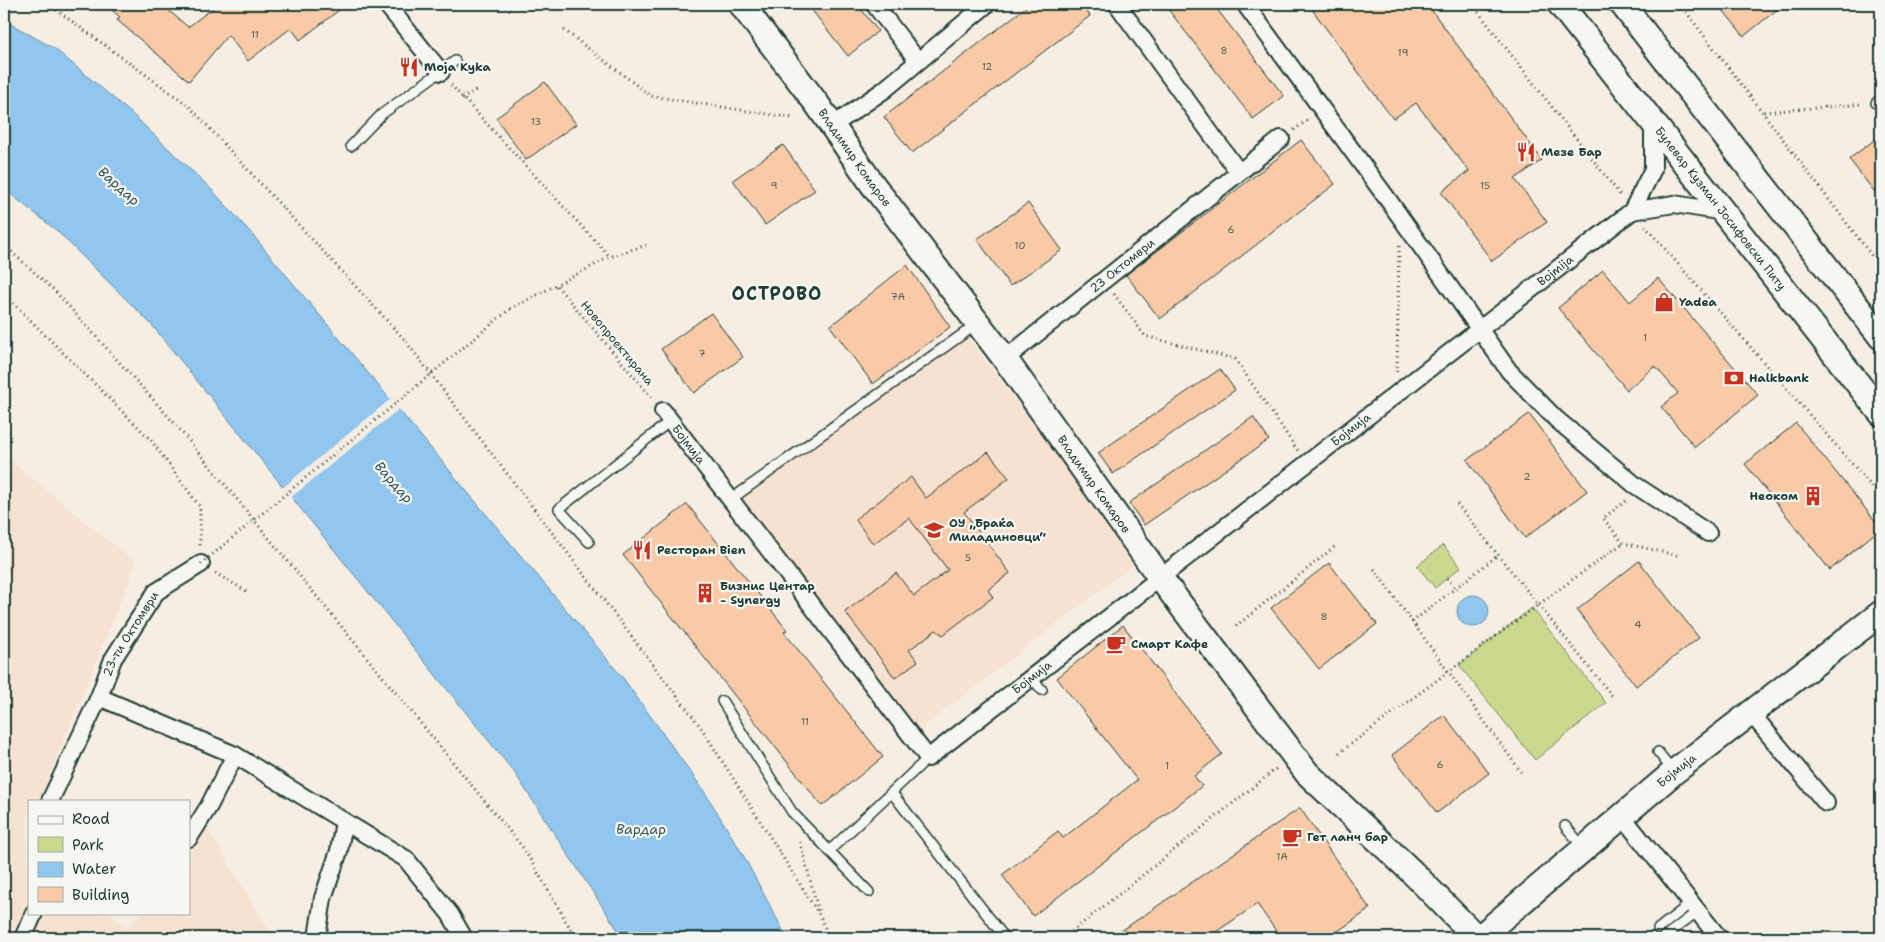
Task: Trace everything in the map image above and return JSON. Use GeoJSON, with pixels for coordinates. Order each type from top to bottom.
{"type":"FeatureCollection","features":[{"type":"Feature","properties":{"kind":"street"},"geometry":{"type":"LineString","coordinates":[[386,4],[441,72]]}},
{"type":"Feature","properties":{"kind":"street","name":"Владимир Комаров"},"geometry":{"type":"LineString","coordinates":[[741,4],[832,126],[873,185],[1005,359],[1159,576],[1307,773],[1412,872],[1478,938]]}},
{"type":"Feature","properties":{"kind":"street"},"geometry":{"type":"LineString","coordinates":[[874,4],[918,61]]}},
{"type":"Feature","properties":{"kind":"street"},"geometry":{"type":"LineString","coordinates":[[832,126],[884,90],[987,4]]}},
{"type":"Feature","properties":{"kind":"street"},"geometry":{"type":"LineString","coordinates":[[1117,4],[1238,171]]}},
{"type":"Feature","properties":{"kind":"street"},"geometry":{"type":"LineString","coordinates":[[1245,4],[1400,216],[1509,371],[1556,419],[1641,489],[1708,533]]}},
{"type":"Feature","properties":{"kind":"street","name":"Булевар Кузман Јосифовски Питу"},"geometry":{"type":"LineString","coordinates":[[1560,4],[1881,413]]}},
{"type":"Feature","properties":{"kind":"street"},"geometry":{"type":"LineString","coordinates":[[1622,4],[1881,337]]}},
{"type":"Feature","properties":{"kind":"street"},"geometry":{"type":"LineString","coordinates":[[1632,211],[1653,169],[1653,122]]}},
{"type":"Feature","properties":{"kind":"street","name":"23 Октомври"},"geometry":{"type":"LineString","coordinates":[[1005,359],[1238,171],[1281,139]]}},
{"type":"Feature","properties":{"kind":"street"},"geometry":{"type":"LineString","coordinates":[[1632,211],[1674,204],[1724,212]]}},
{"type":"Feature","properties":{"kind":"street","name":"Bojmija"},"geometry":{"type":"LineString","coordinates":[[1481,331],[1632,211]]}},
{"type":"Feature","properties":{"kind":"street","name":"Бојмија"},"geometry":{"type":"LineString","coordinates":[[666,416],[928,758],[1159,576],[1481,331]]}},
{"type":"Feature","properties":{"kind":"street","name":"23-ти Октомври"},"geometry":{"type":"LineString","coordinates":[[50,800],[99,698],[113,659],[156,592],[201,564]]}},
{"type":"Feature","properties":{"kind":"street","name":"Бојмија"},"geometry":{"type":"LineString","coordinates":[[1478,938],[1674,772],[1881,613]]}},
{"type":"Feature","properties":{"kind":"street"},"geometry":{"type":"LineString","coordinates":[[99,698],[235,755],[406,859],[450,914],[464,938]]}},
{"type":"Feature","properties":{"kind":"street"},"geometry":{"type":"LineString","coordinates":[[1750,712],[1826,803]]}},
{"type":"Feature","properties":{"kind":"street"},"geometry":{"type":"LineString","coordinates":[[190,836],[209,806],[235,755]]}},
{"type":"Feature","properties":{"kind":"street"},"geometry":{"type":"LineString","coordinates":[[1622,816],[1719,938]]}},
{"type":"Feature","properties":{"kind":"street"},"geometry":{"type":"LineString","coordinates":[[317,938],[323,898],[339,850],[344,821]]}},
{"type":"Feature","properties":{"kind":"street"},"geometry":{"type":"LineString","coordinates":[[23,938],[34,914]]}},
{"type":"Feature","properties":{"kind":"lane"},"geometry":{"type":"LineString","coordinates":[[351,146],[382,114],[455,61]]}},
{"type":"Feature","properties":{"kind":"lane"},"geometry":{"type":"LineString","coordinates":[[730,500],[977,324]]}},
{"type":"Feature","properties":{"kind":"lane"},"geometry":{"type":"LineString","coordinates":[[589,542],[559,509],[666,416]]}},
{"type":"Feature","properties":{"kind":"lane"},"geometry":{"type":"LineString","coordinates":[[1031,677],[1042,690]]}},
{"type":"Feature","properties":{"kind":"lane"},"geometry":{"type":"LineString","coordinates":[[722,701],[792,812],[869,892]]}},
{"type":"Feature","properties":{"kind":"lane"},"geometry":{"type":"LineString","coordinates":[[1658,752],[1674,772]]}},
{"type":"Feature","properties":{"kind":"lane"},"geometry":{"type":"LineString","coordinates":[[829,851],[928,758]]}},
{"type":"Feature","properties":{"kind":"lane"},"geometry":{"type":"LineString","coordinates":[[892,793],[1005,938]]}},
{"type":"Feature","properties":{"kind":"lane"},"geometry":{"type":"LineString","coordinates":[[1565,826],[1584,848]]}},
{"type":"Feature","properties":{"kind":"lane"},"geometry":{"type":"LineString","coordinates":[[1658,928],[1694,907]]}},
{"type":"Feature","properties":{"kind":"lane"},"geometry":{"type":"LineString","coordinates":[[1664,937],[1694,907]]}},
{"type":"Feature","properties":{"kind":"path"},"geometry":{"type":"LineString","coordinates":[[48,4],[189,106],[404,339],[700,726],[820,916],[830,938]]}},
{"type":"Feature","properties":{"kind":"path"},"geometry":{"type":"LineString","coordinates":[[1472,4],[1632,211],[1881,497]]}},
{"type":"Feature","properties":{"kind":"path"},"geometry":{"type":"LineString","coordinates":[[1680,4],[1881,268]]}},
{"type":"Feature","properties":{"kind":"path"},"geometry":{"type":"LineString","coordinates":[[564,30],[651,96],[793,118]]}},
{"type":"Feature","properties":{"kind":"path"},"geometry":{"type":"LineString","coordinates":[[441,72],[462,100],[610,257]]}},
{"type":"Feature","properties":{"kind":"path"},"geometry":{"type":"LineString","coordinates":[[462,100],[476,90]]}},
{"type":"Feature","properties":{"kind":"path"},"geometry":{"type":"LineString","coordinates":[[1764,112],[1878,100]]}},
{"type":"Feature","properties":{"kind":"path"},"geometry":{"type":"LineString","coordinates":[[1281,139],[1322,109]]}},
{"type":"Feature","properties":{"kind":"path"},"geometry":{"type":"LineString","coordinates":[[1396,395],[1400,216]]}},
{"type":"Feature","properties":{"kind":"path"},"geometry":{"type":"LineString","coordinates":[[4,245],[54,290],[176,425],[284,560],[524,849],[576,938]]}},
{"type":"Feature","properties":{"kind":"path"},"geometry":{"type":"LineString","coordinates":[[201,564],[510,309],[610,257],[646,245]]}},
{"type":"Feature","properties":{"kind":"path"},"geometry":{"type":"LineString","coordinates":[[1103,279],[1145,336],[1235,358],[1306,464]]}},
{"type":"Feature","properties":{"kind":"path","name":"Новопроектирана"},"geometry":{"type":"LineString","coordinates":[[557,286],[666,416]]}},
{"type":"Feature","properties":{"kind":"path"},"geometry":{"type":"LineString","coordinates":[[4,298],[13,304],[150,439],[200,507],[201,564]]}},
{"type":"Feature","properties":{"kind":"path"},"geometry":{"type":"LineString","coordinates":[[1641,489],[1603,518],[1623,543],[1680,556]]}},
{"type":"Feature","properties":{"kind":"path"},"geometry":{"type":"LineString","coordinates":[[1457,504],[1613,697]]}},
{"type":"Feature","properties":{"kind":"path"},"geometry":{"type":"LineString","coordinates":[[1339,754],[1623,543]]}},
{"type":"Feature","properties":{"kind":"path"},"geometry":{"type":"LineString","coordinates":[[1236,626],[1337,545]]}},
{"type":"Feature","properties":{"kind":"path"},"geometry":{"type":"LineString","coordinates":[[1412,622],[1498,554]]}},
{"type":"Feature","properties":{"kind":"path"},"geometry":{"type":"LineString","coordinates":[[201,564],[246,591]]}},
{"type":"Feature","properties":{"kind":"path"},"geometry":{"type":"LineString","coordinates":[[1374,570],[1521,772]]}},
{"type":"Feature","properties":{"kind":"path"},"geometry":{"type":"LineString","coordinates":[[1447,578],[1455,588]]}},
{"type":"Feature","properties":{"kind":"path"},"geometry":{"type":"LineString","coordinates":[[1064,938],[1294,756]]}},
{"type":"Feature","properties":{"kind":"path"},"geometry":{"type":"LineString","coordinates":[[792,812],[820,916]]}},
{"type":"Feature","properties":{"kind":"shaded area","name":"ОУ „Браќа Миладиновци“"},"geometry":{"type":"Polygon","coordinates":[[[964,333],[1138,561],[911,736],[730,500],[964,333]]]}},
{"type":"Feature","properties":{"kind":"shaded area"},"geometry":{"type":"Polygon","coordinates":[[[4,456],[136,563],[39,800],[28,800],[28,914],[14,938],[4,938],[4,456]]]}},
{"type":"Feature","properties":{"kind":"shaded area"},"geometry":{"type":"Polygon","coordinates":[[[207,828],[274,938],[29,938],[41,914],[110,914],[127,929],[140,914],[190,914],[190,852],[207,828]]]}},
{"type":"Feature","properties":{"kind":"green space"},"geometry":{"type":"Polygon","coordinates":[[[1443,545],[1461,567],[1435,588],[1417,566],[1443,545]]]}},
{"type":"Feature","properties":{"kind":"green space"},"geometry":{"type":"Polygon","coordinates":[[[1532,608],[1606,703],[1535,760],[1459,665],[1532,608]]]}},
{"type":"Feature","properties":{"kind":"water","name":"Вардар"},"geometry":{"type":"Polygon","coordinates":[[[4,20],[55,49],[131,113],[213,191],[251,233],[623,678],[704,791],[742,853],[787,938],[623,938],[514,772],[151,324],[56,230],[4,189],[4,20]]]}},
{"type":"Feature","properties":{"kind":"water"},"geometry":{"type":"Polygon","coordinates":[[[1473,595],[1479,596],[1484,600],[1488,605],[1488,617],[1484,622],[1479,626],[1473,627],[1467,626],[1462,622],[1458,617],[1457,611],[1458,605],[1462,600],[1467,596],[1473,595]]]}},
{"type":"Feature","properties":{"kind":"pier"},"geometry":{"type":"Polygon","coordinates":[[[392,398],[400,408],[289,499],[281,489],[392,398]]]}},
{"type":"Feature","properties":{"kind":"building"},"geometry":{"type":"Polygon","coordinates":[[[105,4],[161,4],[188,27],[218,4],[347,4],[300,40],[291,28],[248,61],[228,35],[189,81],[117,20],[120,17],[105,4]]]}},
{"type":"Feature","properties":{"kind":"building"},"geometry":{"type":"Polygon","coordinates":[[[807,4],[857,4],[878,31],[848,56],[807,4]]]}},
{"type":"Feature","properties":{"kind":"building"},"geometry":{"type":"Polygon","coordinates":[[[1030,4],[1081,4],[1090,16],[912,153],[884,117],[1030,4]]]}},
{"type":"Feature","properties":{"kind":"building"},"geometry":{"type":"Polygon","coordinates":[[[1164,4],[1213,4],[1284,96],[1253,119],[1164,4]]]}},
{"type":"Feature","properties":{"kind":"building"},"geometry":{"type":"Polygon","coordinates":[[[1308,4],[1427,4],[1542,160],[1515,179],[1547,222],[1492,261],[1441,192],[1469,171],[1416,103],[1393,119],[1308,4]]]}},
{"type":"Feature","properties":{"kind":"building"},"geometry":{"type":"Polygon","coordinates":[[[1718,4],[1784,4],[1744,36],[1718,4]]]}},
{"type":"Feature","properties":{"kind":"building"},"geometry":{"type":"Polygon","coordinates":[[[545,82],[576,124],[526,160],[496,118],[545,82]]]}},
{"type":"Feature","properties":{"kind":"building"},"geometry":{"type":"Polygon","coordinates":[[[1881,135],[1881,200],[1849,159],[1881,135]]]}},
{"type":"Feature","properties":{"kind":"building"},"geometry":{"type":"Polygon","coordinates":[[[1301,140],[1335,184],[1160,319],[1126,275],[1301,140]]]}},
{"type":"Feature","properties":{"kind":"building"},"geometry":{"type":"Polygon","coordinates":[[[783,145],[815,190],[765,225],[733,180],[783,145]]]}},
{"type":"Feature","properties":{"kind":"building"},"geometry":{"type":"Polygon","coordinates":[[[1028,203],[1062,250],[1010,286],[977,239],[1028,203]]]}},
{"type":"Feature","properties":{"kind":"building"},"geometry":{"type":"Polygon","coordinates":[[[907,265],[950,327],[873,384],[830,326],[907,265]]]}},
{"type":"Feature","properties":{"kind":"building"},"geometry":{"type":"Polygon","coordinates":[[[1603,270],[1630,302],[1658,278],[1758,395],[1695,447],[1661,407],[1678,393],[1655,366],[1627,390],[1558,308],[1603,270]]]}},
{"type":"Feature","properties":{"kind":"building"},"geometry":{"type":"Polygon","coordinates":[[[711,313],[743,357],[694,393],[661,349],[711,313]]]}},
{"type":"Feature","properties":{"kind":"building"},"geometry":{"type":"Polygon","coordinates":[[[1220,369],[1235,390],[1113,474],[1098,453],[1220,369]]]}},
{"type":"Feature","properties":{"kind":"building"},"geometry":{"type":"Polygon","coordinates":[[[1529,414],[1587,491],[1525,538],[1467,460],[1529,414]]]}},
{"type":"Feature","properties":{"kind":"building"},"geometry":{"type":"Polygon","coordinates":[[[1253,417],[1269,440],[1144,525],[1129,503],[1253,417]]]}},
{"type":"Feature","properties":{"kind":"building","name":"Неоком"},"geometry":{"type":"Polygon","coordinates":[[[1796,423],[1881,528],[1830,570],[1745,464],[1796,423]]]}},
{"type":"Feature","properties":{"kind":"building"},"geometry":{"type":"Polygon","coordinates":[[[988,452],[1009,478],[964,512],[1010,573],[988,590],[993,597],[943,635],[936,630],[909,650],[918,661],[895,678],[845,612],[896,573],[914,596],[948,570],[909,518],[873,544],[855,519],[911,477],[926,498],[988,452]]]}},
{"type":"Feature","properties":{"kind":"building"},"geometry":{"type":"Polygon","coordinates":[[[687,504],[787,630],[784,632],[883,757],[822,806],[623,555],[687,504]]]}},
{"type":"Feature","properties":{"kind":"building"},"geometry":{"type":"Polygon","coordinates":[[[1639,561],[1699,638],[1636,686],[1577,610],[1639,561]]]}},
{"type":"Feature","properties":{"kind":"building"},"geometry":{"type":"Polygon","coordinates":[[[1329,563],[1377,624],[1319,669],[1271,608],[1329,563]]]}},
{"type":"Feature","properties":{"kind":"building"},"geometry":{"type":"Polygon","coordinates":[[[1123,625],[1222,754],[1194,776],[1202,786],[1033,916],[1002,875],[1058,831],[1063,838],[1137,780],[1057,678],[1123,625]]]}},
{"type":"Feature","properties":{"kind":"building"},"geometry":{"type":"Polygon","coordinates":[[[1444,715],[1489,773],[1437,813],[1392,755],[1444,715]]]}},
{"type":"Feature","properties":{"kind":"building"},"geometry":{"type":"Polygon","coordinates":[[[1300,808],[1370,909],[1328,938],[1281,938],[1257,904],[1207,938],[1111,938],[1300,808]]]}},
{"type":"Feature","properties":{"kind":"place","name":"Moja Kyka"},"geometry":{"type":"Point","coordinates":[409,67]}},
{"type":"Feature","properties":{"kind":"place","name":"Мезе Бар"},"geometry":{"type":"Point","coordinates":[1526,152]}},
{"type":"Feature","properties":{"kind":"place","name":"Yadea"},"geometry":{"type":"Point","coordinates":[1664,302]}},
{"type":"Feature","properties":{"kind":"place","name":"Halkbank"},"geometry":{"type":"Point","coordinates":[1734,378]}},
{"type":"Feature","properties":{"kind":"place","name":"Неоком"},"geometry":{"type":"Point","coordinates":[1813,496]}},
{"type":"Feature","properties":{"kind":"place","name":"ОУ „Браќа Миладиновци“"},"geometry":{"type":"Point","coordinates":[934,530]}},
{"type":"Feature","properties":{"kind":"place","name":"Ресторан Bien"},"geometry":{"type":"Point","coordinates":[642,550]}},
{"type":"Feature","properties":{"kind":"place","name":"Бизнис Центар - Synergy"},"geometry":{"type":"Point","coordinates":[705,593]}},
{"type":"Feature","properties":{"kind":"place","name":"Смарт Кафе"},"geometry":{"type":"Point","coordinates":[1116,644]}},
{"type":"Feature","properties":{"kind":"place","name":"Гет ланч бар"},"geometry":{"type":"Point","coordinates":[1292,837]}},
{"type":"Feature","properties":{"kind":"district","name":"ОСТРОВО"},"geometry":{"type":"Point","coordinates":[777,294]}}]}
